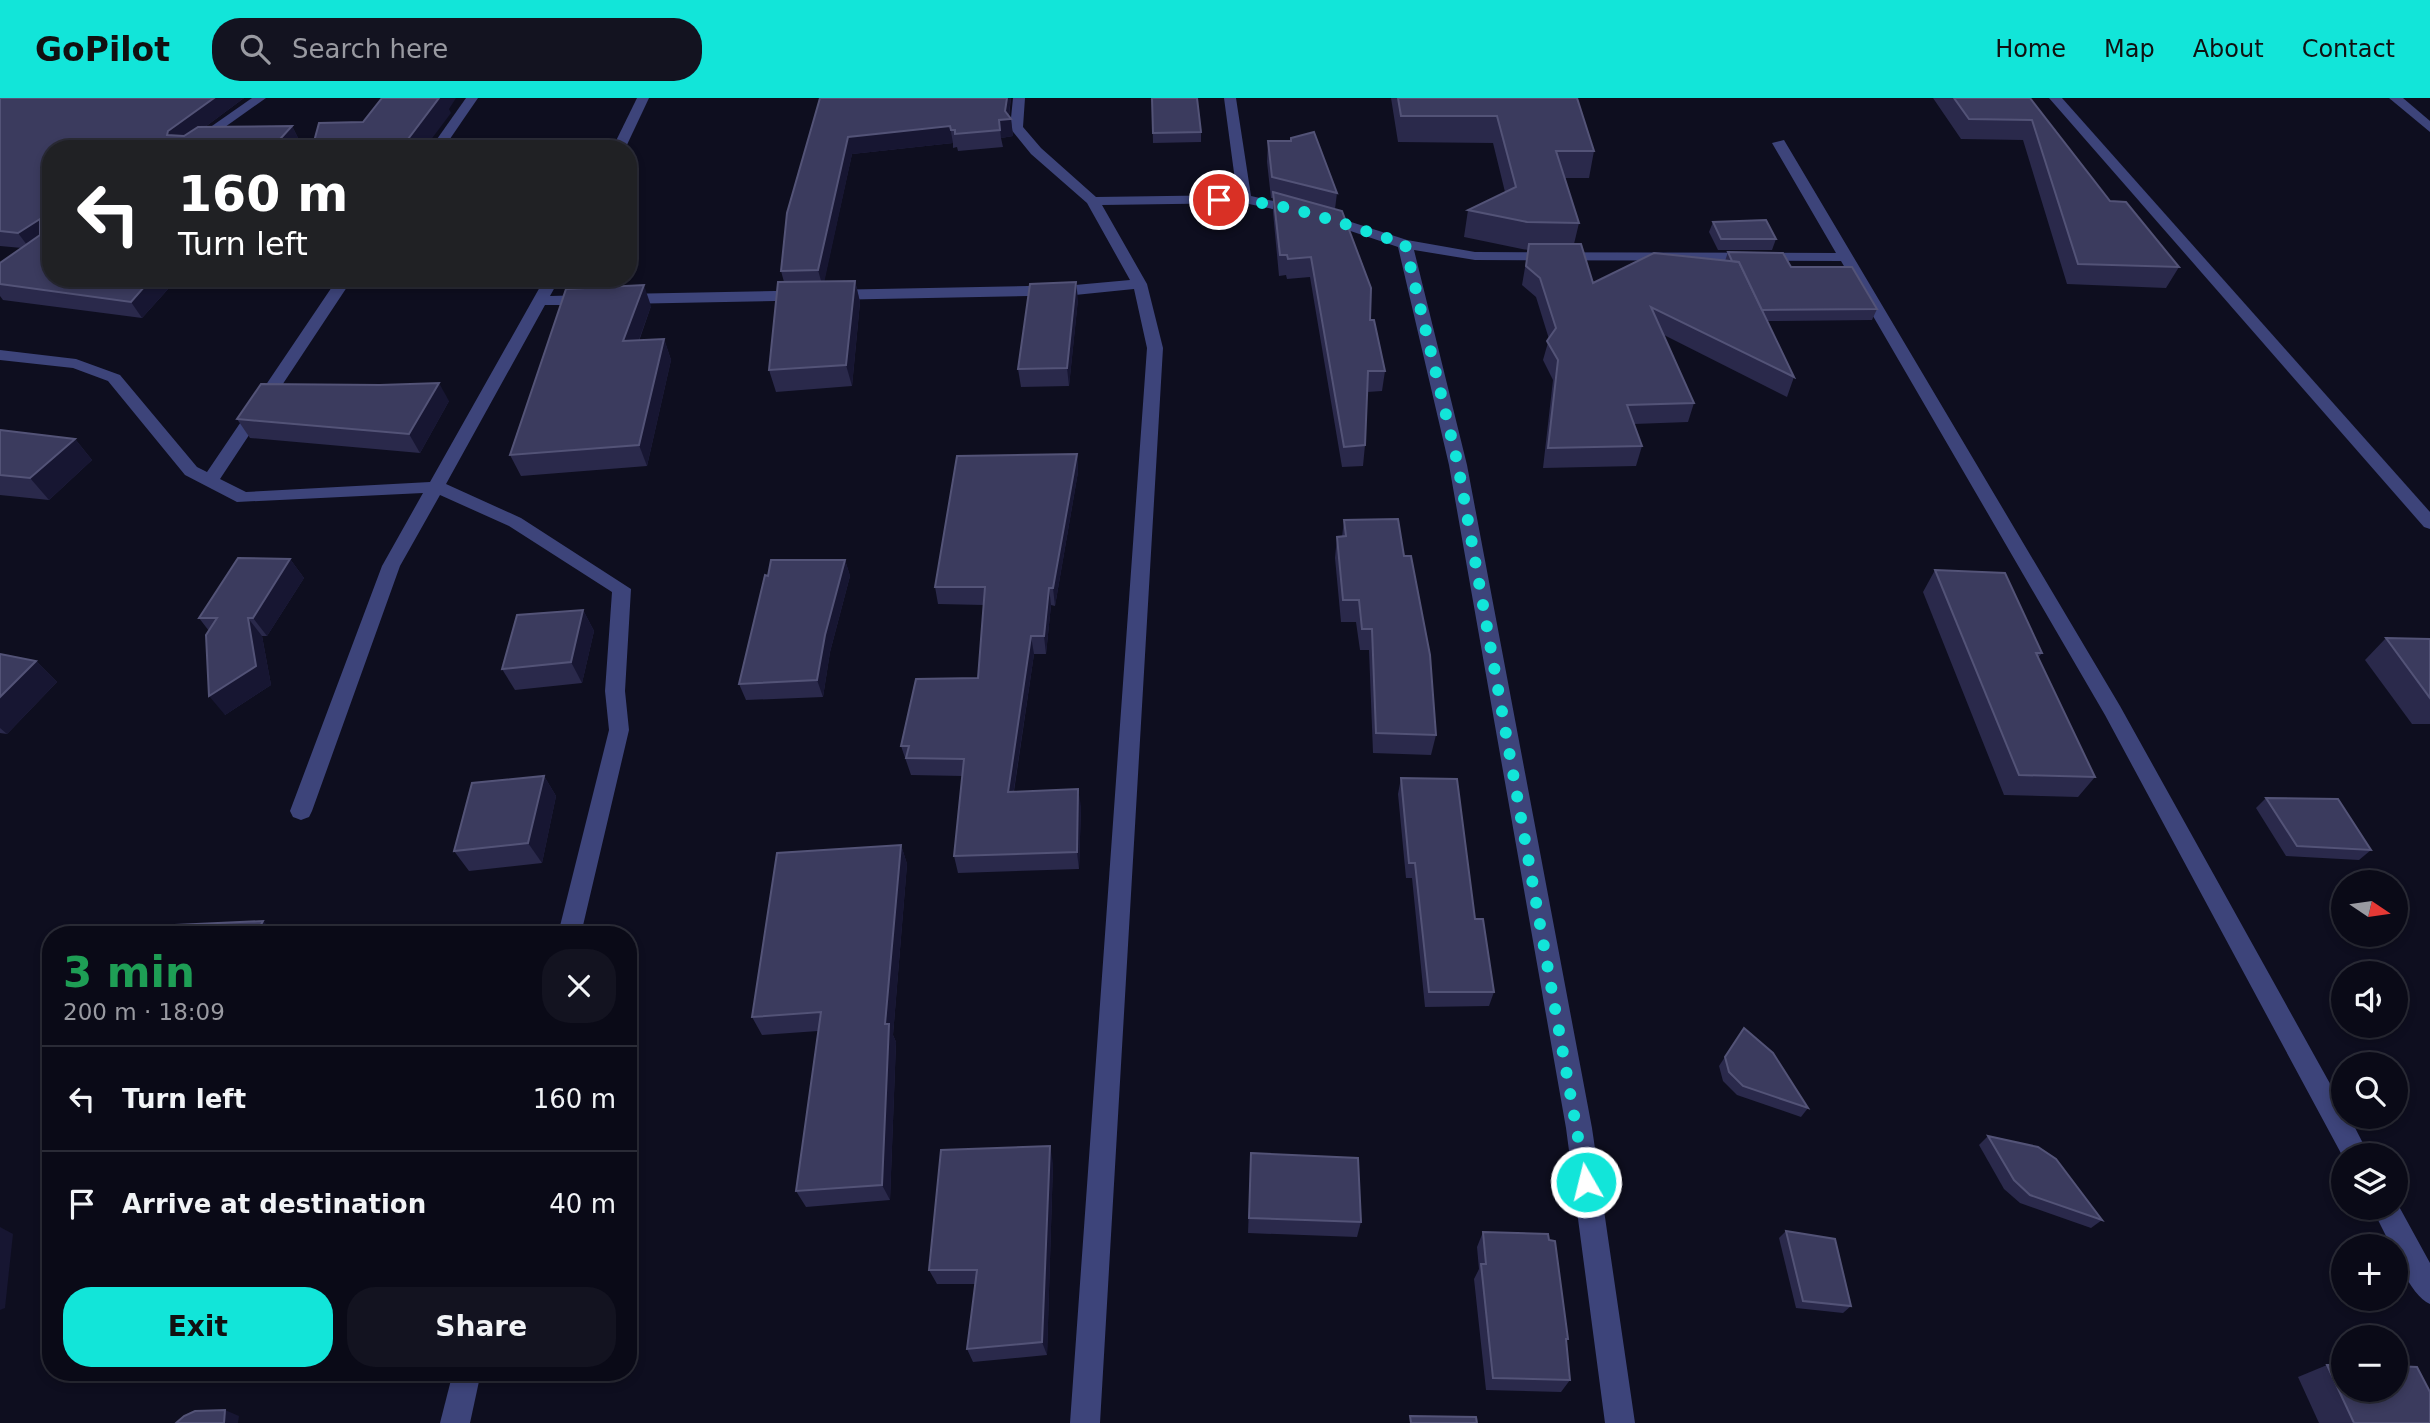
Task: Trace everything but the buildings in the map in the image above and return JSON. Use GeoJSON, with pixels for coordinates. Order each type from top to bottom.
{"type":"FeatureCollection","features":[{"type":"Feature","properties":{"kind":"street"},"geometry":{"type":"LineString","coordinates":[[198,140],[260,98]]}},
{"type":"Feature","properties":{"kind":"street"},"geometry":{"type":"LineString","coordinates":[[442,140],[472,98]]}},
{"type":"Feature","properties":{"kind":"street"},"geometry":{"type":"LineString","coordinates":[[622,140],[643,98]]}},
{"type":"Feature","properties":{"kind":"street"},"geometry":{"type":"LineString","coordinates":[[1020,98],[1016,128],[1036,150],[1093,201],[1140,284],[1155,348],[1085,1423]]}},
{"type":"Feature","properties":{"kind":"street"},"geometry":{"type":"LineString","coordinates":[[1230,98],[1244,200]]}},
{"type":"Feature","properties":{"kind":"street"},"geometry":{"type":"LineString","coordinates":[[2055,98],[2430,523]]}},
{"type":"Feature","properties":{"kind":"street"},"geometry":{"type":"LineString","coordinates":[[2395,98],[2430,128]]}},
{"type":"Feature","properties":{"kind":"street"},"geometry":{"type":"LineString","coordinates":[[1779,143],[2113,711],[2349,1143]]}},
{"type":"Feature","properties":{"kind":"street"},"geometry":{"type":"LineString","coordinates":[[1093,201],[1244,200],[1309,213],[1405,244],[1475,256],[1846,257]]}},
{"type":"Feature","properties":{"kind":"street"},"geometry":{"type":"LineString","coordinates":[[1405,244],[1458,465],[1505,736],[1579,1128],[1620,1423]]}},
{"type":"Feature","properties":{"kind":"street"},"geometry":{"type":"LineString","coordinates":[[541,301],[1075,290],[1140,284]]}},
{"type":"Feature","properties":{"kind":"street"},"geometry":{"type":"LineString","coordinates":[[210,481],[340,287]]}},
{"type":"Feature","properties":{"kind":"street"},"geometry":{"type":"LineString","coordinates":[[301,811],[391,566],[548,287]]}},
{"type":"Feature","properties":{"kind":"street"},"geometry":{"type":"LineString","coordinates":[[0,355],[76,364],[114,378],[191,471],[243,498],[437,487],[515,522],[622,589],[615,691],[619,730],[572,926]]}},
{"type":"Feature","properties":{"kind":"street"},"geometry":{"type":"LineString","coordinates":[[2392,1220],[2430,1290]]}},
{"type":"Feature","properties":{"kind":"street"},"geometry":{"type":"LineString","coordinates":[[455,1423],[465,1381]]}},
{"type":"Feature","properties":{"kind":"route"},"geometry":{"type":"LineString","coordinates":[[1219,200],[1244,200],[1309,213],[1405,244],[1413,268],[1458,465],[1505,736],[1579,1128],[1586,1182]]}}]}
